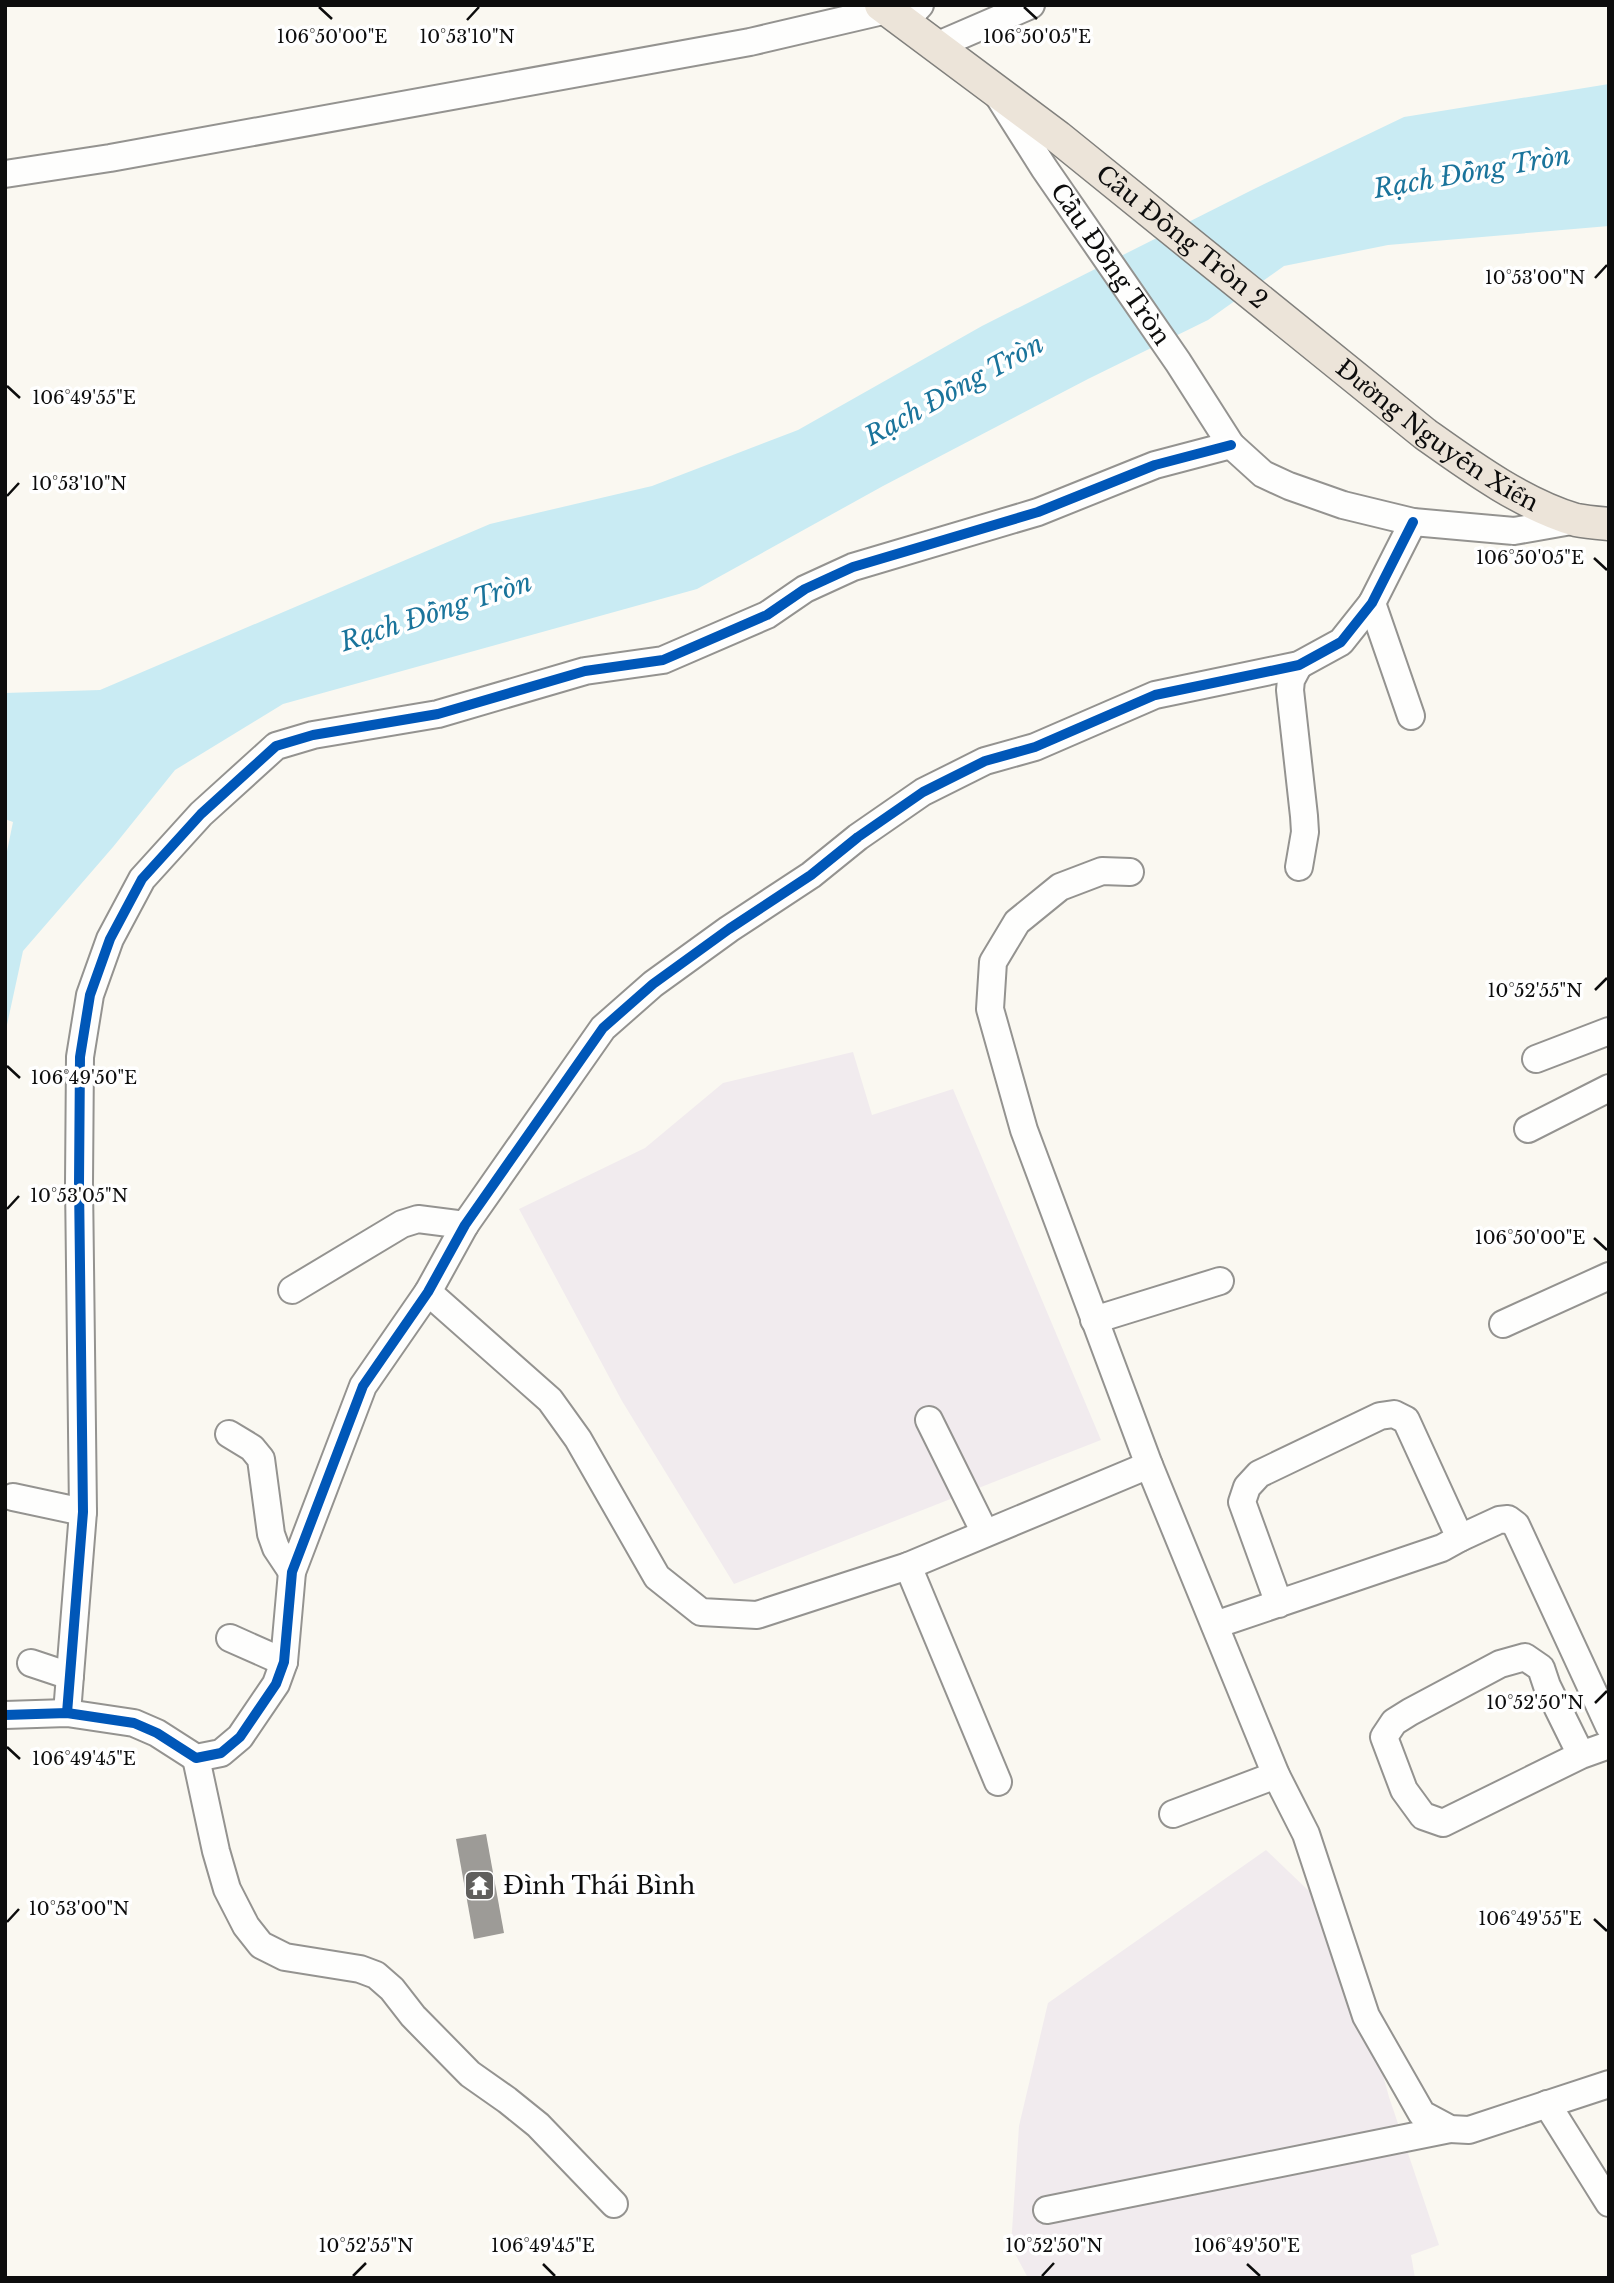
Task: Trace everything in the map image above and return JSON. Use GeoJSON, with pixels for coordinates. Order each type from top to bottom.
{"type":"FeatureCollection","features":[{"type":"Feature","properties":{"kind":"main road"},"geometry":{"type":"LineString","coordinates":[[898,10],[936,46],[993,87]]}},
{"type":"Feature","properties":{"kind":"main road","name":"Cầu Đồng Tròn 2"},"geometry":{"type":"LineString","coordinates":[[993,87],[1306,337]]}},
{"type":"Feature","properties":{"kind":"main road","name":"Đường Nguyễn Xiển"},"geometry":{"type":"LineString","coordinates":[[1306,337],[1424,433],[1475,470],[1523,497],[1577,520],[1609,524]]}},
{"type":"Feature","properties":{"kind":"street"},"geometry":{"type":"LineString","coordinates":[[936,46],[1031,5]]}},
{"type":"Feature","properties":{"kind":"street"},"geometry":{"type":"LineString","coordinates":[[5,174],[110,158],[750,42],[898,10]]}},
{"type":"Feature","properties":{"kind":"street","name":"Cầu Đồng Tròn"},"geometry":{"type":"LineString","coordinates":[[993,87],[1044,168],[1178,362]]}},
{"type":"Feature","properties":{"kind":"street","name":"Đường Nguyễn Xiển"},"geometry":{"type":"LineString","coordinates":[[1178,362],[1231,445],[1263,474],[1289,486],[1343,505],[1413,522],[1514,531],[1577,520]]}},
{"type":"Feature","properties":{"kind":"street"},"geometry":{"type":"LineString","coordinates":[[67,1713],[83,1512],[80,1057],[90,995],[110,939],[142,879],[201,814],[276,746],[313,735],[438,714],[585,671],[663,660],[767,615],[805,589],[853,567],[1038,512],[1155,465],[1231,445]]}},
{"type":"Feature","properties":{"kind":"street"},"geometry":{"type":"LineString","coordinates":[[5,1715],[67,1713],[134,1723],[157,1733],[196,1758],[220,1753],[240,1737],[276,1684],[284,1662],[292,1572],[363,1386],[428,1292],[465,1226],[603,1028],[653,984],[729,929],[811,875],[858,837],[923,792],[985,761],[1035,747],[1155,695],[1299,665],[1341,642],[1372,603],[1413,522]]}},
{"type":"Feature","properties":{"kind":"street"},"geometry":{"type":"LineString","coordinates":[[1372,603],[1411,716]]}},
{"type":"Feature","properties":{"kind":"street"},"geometry":{"type":"LineString","coordinates":[[1299,665],[1291,680],[1290,690],[1305,832],[1299,867]]}},
{"type":"Feature","properties":{"kind":"street"},"geometry":{"type":"LineString","coordinates":[[1130,872],[1102,871],[1060,887],[1017,922],[993,962],[990,1009],[1024,1130],[1094,1320],[1149,1465],[1276,1775],[1306,1834],[1366,2016],[1422,2114],[1450,2129]]}},
{"type":"Feature","properties":{"kind":"street"},"geometry":{"type":"LineString","coordinates":[[1536,1059],[1609,1031]]}},
{"type":"Feature","properties":{"kind":"street"},"geometry":{"type":"LineString","coordinates":[[1528,1129],[1609,1088]]}},
{"type":"Feature","properties":{"kind":"street"},"geometry":{"type":"LineString","coordinates":[[292,1290],[402,1224],[418,1219],[465,1226]]}},
{"type":"Feature","properties":{"kind":"street"},"geometry":{"type":"LineString","coordinates":[[1503,1324],[1609,1276]]}},
{"type":"Feature","properties":{"kind":"street"},"geometry":{"type":"LineString","coordinates":[[1094,1320],[1220,1281]]}},
{"type":"Feature","properties":{"kind":"street"},"geometry":{"type":"LineString","coordinates":[[428,1292],[550,1400],[578,1439],[657,1577],[701,1612],[757,1615],[908,1566],[1149,1465]]}},
{"type":"Feature","properties":{"kind":"street"},"geometry":{"type":"LineString","coordinates":[[1279,1604],[1242,1502],[1247,1487],[1258,1474],[1380,1416],[1394,1414],[1406,1420],[1460,1538]]}},
{"type":"Feature","properties":{"kind":"street"},"geometry":{"type":"LineString","coordinates":[[929,1420],[985,1534]]}},
{"type":"Feature","properties":{"kind":"street"},"geometry":{"type":"LineString","coordinates":[[229,1434],[251,1448],[261,1459],[271,1534],[276,1548],[292,1572]]}},
{"type":"Feature","properties":{"kind":"street"},"geometry":{"type":"LineString","coordinates":[[13,1497],[83,1512]]}},
{"type":"Feature","properties":{"kind":"street"},"geometry":{"type":"LineString","coordinates":[[1215,1625],[1442,1548],[1499,1520],[1508,1519],[1516,1525],[1609,1726]]}},
{"type":"Feature","properties":{"kind":"street"},"geometry":{"type":"LineString","coordinates":[[908,1566],[998,1782]]}},
{"type":"Feature","properties":{"kind":"street"},"geometry":{"type":"LineString","coordinates":[[230,1638],[284,1662]]}},
{"type":"Feature","properties":{"kind":"street"},"geometry":{"type":"LineString","coordinates":[[1581,1755],[1541,1668],[1524,1657],[1500,1664],[1410,1712],[1394,1722],[1384,1737],[1404,1790],[1423,1816],[1443,1824],[1581,1755],[1609,1745]]}},
{"type":"Feature","properties":{"kind":"street"},"geometry":{"type":"LineString","coordinates":[[31,1663],[70,1676]]}},
{"type":"Feature","properties":{"kind":"street"},"geometry":{"type":"LineString","coordinates":[[196,1758],[216,1852],[227,1889],[246,1926],[261,1945],[285,1958],[360,1969],[376,1975],[470,2074],[538,2126],[614,2204]]}},
{"type":"Feature","properties":{"kind":"street"},"geometry":{"type":"LineString","coordinates":[[1173,1814],[1276,1775]]}},
{"type":"Feature","properties":{"kind":"street"},"geometry":{"type":"LineString","coordinates":[[1047,2210],[1450,2129],[1469,2130],[1609,2084]]}},
{"type":"Feature","properties":{"kind":"street"},"geometry":{"type":"LineString","coordinates":[[1547,2105],[1609,2203]]}},
{"type":"Feature","properties":{"kind":"shaded area"},"geometry":{"type":"Polygon","coordinates":[[[853,1052],[872,1115],[953,1089],[1101,1440],[734,1584],[622,1401],[519,1209],[645,1148],[723,1083],[853,1052]]]}},
{"type":"Feature","properties":{"kind":"shaded area"},"geometry":{"type":"Polygon","coordinates":[[[1266,1850],[1312,1894],[1363,2003],[1389,2097],[1439,2245],[1411,2255],[1415,2278],[1028,2278],[1011,2246],[1019,2126],[1048,2003],[1266,1850]]]}},
{"type":"Feature","properties":{"kind":"water","name":"Rạch Đồng Tròn"},"geometry":{"type":"Polygon","coordinates":[[[1609,84],[1609,226],[1388,245],[1284,266],[1208,320],[883,486],[697,589],[283,704],[175,770],[23,951],[5,1034],[5,861],[13,822],[5,819],[5,693],[100,690],[490,524],[652,486],[798,430],[982,326],[1404,117],[1609,84]]]}},
{"type":"Feature","properties":{"kind":"building","name":"Đình Thái Bình"},"geometry":{"type":"Polygon","coordinates":[[[486,1834],[504,1933],[474,1939],[456,1839],[486,1834]]]}},
{"type":"Feature","properties":{"kind":"cycle path"},"geometry":{"type":"LineString","coordinates":[[67,1713],[83,1512],[80,1057],[90,995],[110,939],[142,879],[201,814],[276,746],[313,735],[438,714],[585,671],[663,660],[767,615],[805,589],[853,567],[1038,512],[1155,465],[1231,445]]}},
{"type":"Feature","properties":{"kind":"cycle path"},"geometry":{"type":"LineString","coordinates":[[5,1715],[67,1713],[134,1723],[157,1733],[196,1758],[221,1753],[240,1737],[276,1684],[284,1662],[292,1572],[363,1386],[428,1292],[465,1225],[603,1028],[653,984],[729,929],[811,875],[858,837],[923,792],[985,761],[1035,747],[1155,695],[1299,665],[1341,642],[1372,603],[1413,522]]}},
{"type":"Feature","properties":{"kind":"place","name":"Đình Thái Bình"},"geometry":{"type":"Point","coordinates":[480,1886]}}]}
